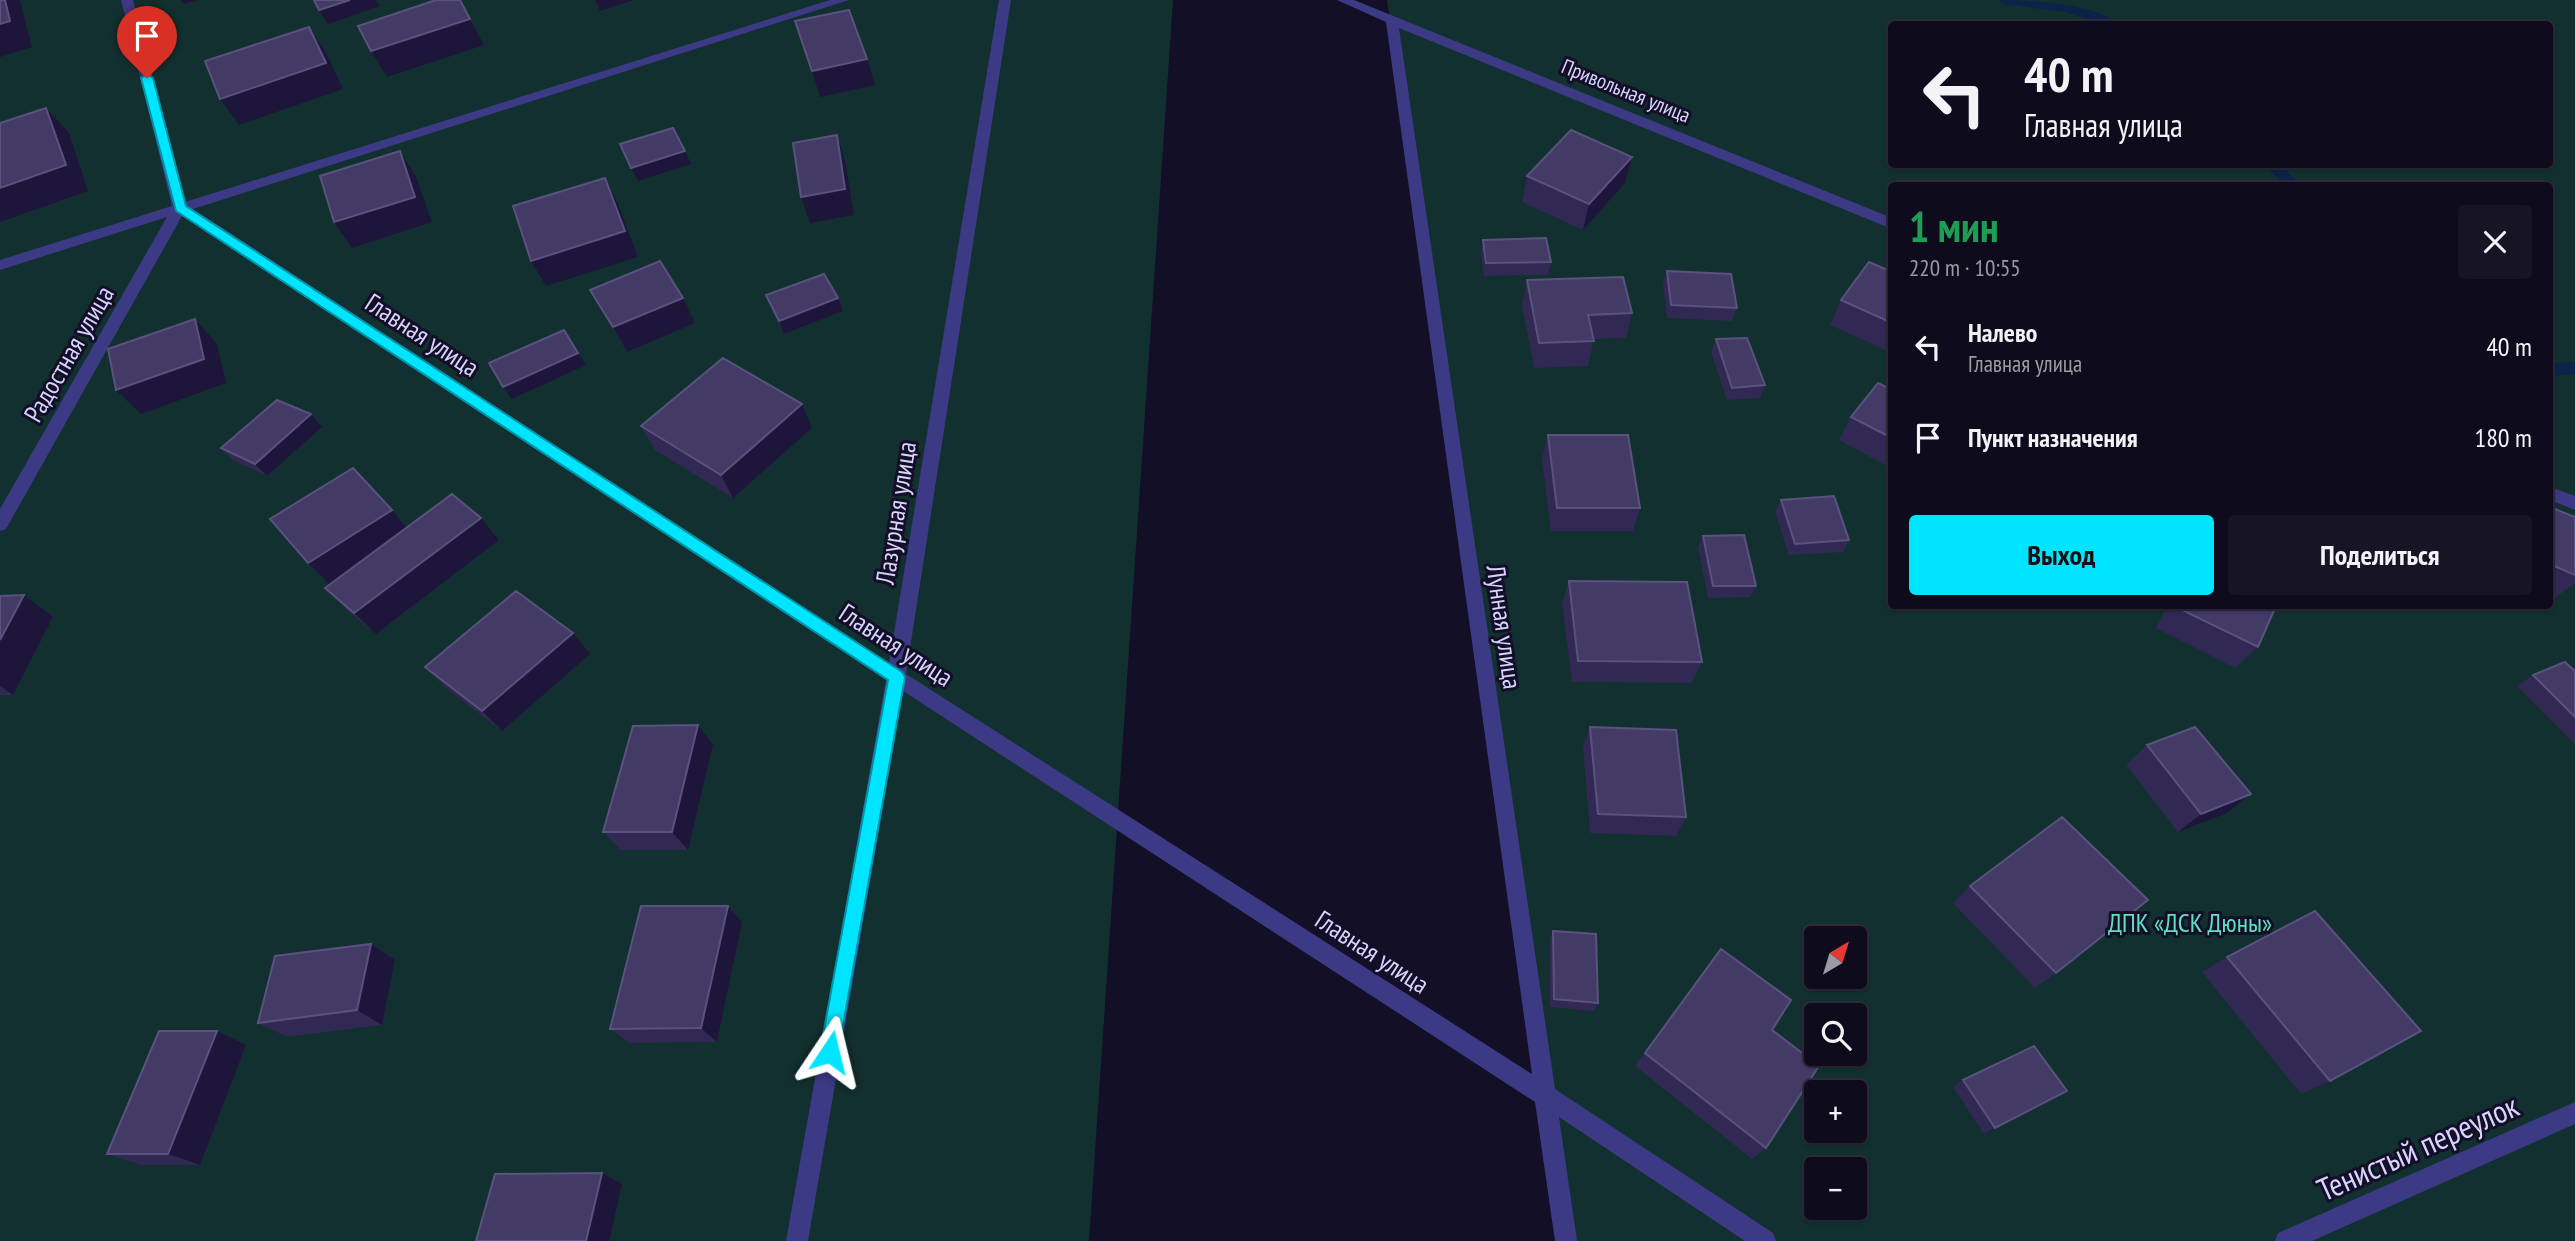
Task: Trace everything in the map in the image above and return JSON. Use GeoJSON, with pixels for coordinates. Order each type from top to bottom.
{"type":"FeatureCollection","features":[{"type":"Feature","properties":{"kind":"street"},"geometry":{"type":"LineString","coordinates":[[127,0],[180,208]]}},
{"type":"Feature","properties":{"kind":"street"},"geometry":{"type":"LineString","coordinates":[[0,265],[843,0]]}},
{"type":"Feature","properties":{"kind":"street","name":"Лазурная улица"},"geometry":{"type":"LineString","coordinates":[[797,1241],[896,677],[1005,0]]}},
{"type":"Feature","properties":{"kind":"street","name":"Привольная улица"},"geometry":{"type":"LineString","coordinates":[[1343,0],[1888,222]]}},
{"type":"Feature","properties":{"kind":"street","name":"Лунная улица"},"geometry":{"type":"LineString","coordinates":[[1392,20],[1566,1241]]}},
{"type":"Feature","properties":{"kind":"street","name":"Радостная улица"},"geometry":{"type":"LineString","coordinates":[[0,524],[180,208]]}},
{"type":"Feature","properties":{"kind":"street","name":"Главная улица"},"geometry":{"type":"LineString","coordinates":[[180,208],[896,677],[1544,1094],[1765,1241]]}},
{"type":"Feature","properties":{"kind":"street"},"geometry":{"type":"LineString","coordinates":[[2553,494],[2575,503]]}},
{"type":"Feature","properties":{"kind":"street","name":"Тенистый переулок"},"geometry":{"type":"LineString","coordinates":[[2286,1241],[2575,1113]]}},
{"type":"Feature","properties":{"kind":"green space"},"geometry":{"type":"Polygon","coordinates":[[[0,0],[1173,0],[1089,1241],[0,1241],[0,0]]]}},
{"type":"Feature","properties":{"kind":"green space","name":"ДПК «ДСК Дюны»"},"geometry":{"type":"Polygon","coordinates":[[[1387,0],[2575,0],[2575,1241],[1571,1241],[1387,0]]]}},
{"type":"Feature","properties":{"kind":"building"},"geometry":{"type":"Polygon","coordinates":[[[0,0],[5,0],[10,21],[0,24],[0,0]]]}},
{"type":"Feature","properties":{"kind":"building"},"geometry":{"type":"Polygon","coordinates":[[[314,0],[350,0],[319,10],[314,0]]]}},
{"type":"Feature","properties":{"kind":"building"},"geometry":{"type":"Polygon","coordinates":[[[436,0],[460,0],[470,19],[371,51],[358,26],[436,0]]]}},
{"type":"Feature","properties":{"kind":"building"},"geometry":{"type":"Polygon","coordinates":[[[849,10],[867,59],[812,71],[795,21],[849,10]]]}},
{"type":"Feature","properties":{"kind":"building"},"geometry":{"type":"Polygon","coordinates":[[[309,27],[326,63],[220,99],[205,61],[309,27]]]}},
{"type":"Feature","properties":{"kind":"building"},"geometry":{"type":"Polygon","coordinates":[[[46,108],[66,165],[0,188],[0,123],[46,108]]]}},
{"type":"Feature","properties":{"kind":"building"},"geometry":{"type":"Polygon","coordinates":[[[673,128],[685,151],[631,168],[620,144],[673,128]]]}},
{"type":"Feature","properties":{"kind":"building"},"geometry":{"type":"Polygon","coordinates":[[[1571,130],[1632,157],[1589,204],[1527,176],[1571,130]]]}},
{"type":"Feature","properties":{"kind":"building"},"geometry":{"type":"Polygon","coordinates":[[[837,135],[845,189],[801,197],[793,143],[837,135]]]}},
{"type":"Feature","properties":{"kind":"building"},"geometry":{"type":"Polygon","coordinates":[[[400,151],[415,197],[334,222],[320,176],[400,151]]]}},
{"type":"Feature","properties":{"kind":"building"},"geometry":{"type":"Polygon","coordinates":[[[605,178],[625,231],[531,261],[513,206],[605,178]]]}},
{"type":"Feature","properties":{"kind":"building"},"geometry":{"type":"Polygon","coordinates":[[[1546,238],[1551,262],[1486,263],[1483,240],[1546,238]]]}},
{"type":"Feature","properties":{"kind":"building"},"geometry":{"type":"Polygon","coordinates":[[[660,261],[683,298],[613,327],[590,290],[660,261]]]}},
{"type":"Feature","properties":{"kind":"building"},"geometry":{"type":"Polygon","coordinates":[[[1869,262],[1888,270],[1888,321],[1841,300],[1869,262]]]}},
{"type":"Feature","properties":{"kind":"building"},"geometry":{"type":"Polygon","coordinates":[[[1667,271],[1731,274],[1737,308],[1671,305],[1667,271]]]}},
{"type":"Feature","properties":{"kind":"building"},"geometry":{"type":"Polygon","coordinates":[[[824,274],[838,298],[779,321],[766,295],[824,274]]]}},
{"type":"Feature","properties":{"kind":"building"},"geometry":{"type":"Polygon","coordinates":[[[1623,277],[1632,313],[1588,315],[1594,341],[1539,343],[1527,280],[1623,277]]]}},
{"type":"Feature","properties":{"kind":"building"},"geometry":{"type":"Polygon","coordinates":[[[195,319],[204,359],[116,390],[108,349],[195,319]]]}},
{"type":"Feature","properties":{"kind":"building"},"geometry":{"type":"Polygon","coordinates":[[[564,330],[578,353],[503,387],[489,363],[564,330]]]}},
{"type":"Feature","properties":{"kind":"building"},"geometry":{"type":"Polygon","coordinates":[[[1747,338],[1765,385],[1732,388],[1716,339],[1747,338]]]}},
{"type":"Feature","properties":{"kind":"building"},"geometry":{"type":"Polygon","coordinates":[[[723,358],[802,404],[721,475],[641,426],[723,358]]]}},
{"type":"Feature","properties":{"kind":"building"},"geometry":{"type":"Polygon","coordinates":[[[1878,383],[1888,388],[1888,436],[1851,417],[1878,383]]]}},
{"type":"Feature","properties":{"kind":"building"},"geometry":{"type":"Polygon","coordinates":[[[277,400],[311,414],[255,464],[221,448],[277,400]]]}},
{"type":"Feature","properties":{"kind":"building"},"geometry":{"type":"Polygon","coordinates":[[[1548,435],[1628,435],[1640,508],[1557,508],[1548,435]]]}},
{"type":"Feature","properties":{"kind":"building"},"geometry":{"type":"Polygon","coordinates":[[[353,468],[392,510],[308,563],[270,519],[353,468]]]}},
{"type":"Feature","properties":{"kind":"building"},"geometry":{"type":"Polygon","coordinates":[[[452,494],[481,518],[354,613],[325,588],[452,494]]]}},
{"type":"Feature","properties":{"kind":"building"},"geometry":{"type":"Polygon","coordinates":[[[1834,496],[1849,540],[1795,544],[1781,500],[1834,496]]]}},
{"type":"Feature","properties":{"kind":"building"},"geometry":{"type":"Polygon","coordinates":[[[2553,508],[2575,517],[2575,575],[2553,565],[2553,508]]]}},
{"type":"Feature","properties":{"kind":"building"},"geometry":{"type":"Polygon","coordinates":[[[1744,535],[1756,586],[1713,586],[1703,536],[1744,535]]]}},
{"type":"Feature","properties":{"kind":"building"},"geometry":{"type":"Polygon","coordinates":[[[1569,581],[1687,582],[1702,662],[1578,661],[1569,581]]]}},
{"type":"Feature","properties":{"kind":"building"},"geometry":{"type":"Polygon","coordinates":[[[516,591],[573,633],[482,711],[425,667],[516,591]]]}},
{"type":"Feature","properties":{"kind":"building"},"geometry":{"type":"Polygon","coordinates":[[[24,595],[0,640],[0,596],[24,595]]]}},
{"type":"Feature","properties":{"kind":"building"},"geometry":{"type":"Polygon","coordinates":[[[2180,609],[2275,609],[2258,647],[2180,609]]]}},
{"type":"Feature","properties":{"kind":"building"},"geometry":{"type":"Polygon","coordinates":[[[2565,662],[2575,671],[2575,717],[2533,675],[2565,662]]]}},
{"type":"Feature","properties":{"kind":"building"},"geometry":{"type":"Polygon","coordinates":[[[698,725],[672,832],[603,832],[633,726],[698,725]]]}},
{"type":"Feature","properties":{"kind":"building"},"geometry":{"type":"Polygon","coordinates":[[[1590,727],[1676,730],[1686,817],[1598,814],[1590,727]]]}},
{"type":"Feature","properties":{"kind":"building"},"geometry":{"type":"Polygon","coordinates":[[[2195,727],[2251,794],[2201,814],[2147,745],[2195,727]]]}},
{"type":"Feature","properties":{"kind":"building"},"geometry":{"type":"Polygon","coordinates":[[[2062,817],[2148,900],[2056,973],[1970,886],[2062,817]]]}},
{"type":"Feature","properties":{"kind":"building"},"geometry":{"type":"Polygon","coordinates":[[[641,906],[728,906],[701,1028],[610,1029],[641,906]]]}},
{"type":"Feature","properties":{"kind":"building"},"geometry":{"type":"Polygon","coordinates":[[[2315,911],[2421,1031],[2330,1081],[2227,957],[2315,911]]]}},
{"type":"Feature","properties":{"kind":"building"},"geometry":{"type":"Polygon","coordinates":[[[1553,931],[1596,934],[1598,1003],[1554,999],[1553,931]]]}},
{"type":"Feature","properties":{"kind":"building"},"geometry":{"type":"Polygon","coordinates":[[[371,944],[357,1010],[258,1023],[275,956],[371,944]]]}},
{"type":"Feature","properties":{"kind":"building"},"geometry":{"type":"Polygon","coordinates":[[[1721,949],[1791,1000],[1772,1030],[1804,1055],[1804,1066],[1819,1066],[1810,1080],[1804,1080],[1804,1089],[1766,1148],[1645,1053],[1721,949]]]}},
{"type":"Feature","properties":{"kind":"building"},"geometry":{"type":"Polygon","coordinates":[[[159,1031],[217,1031],[168,1154],[107,1154],[159,1031]]]}},
{"type":"Feature","properties":{"kind":"building"},"geometry":{"type":"Polygon","coordinates":[[[2034,1046],[2067,1091],[1995,1128],[1963,1080],[2034,1046]]]}},
{"type":"Feature","properties":{"kind":"building"},"geometry":{"type":"Polygon","coordinates":[[[602,1173],[586,1241],[476,1241],[495,1174],[602,1173]]]}},
{"type":"Feature","properties":{"kind":"waterway"},"geometry":{"type":"LineString","coordinates":[[2004,0],[2067,8],[2104,21]]}},
{"type":"Feature","properties":{"kind":"waterway"},"geometry":{"type":"LineString","coordinates":[[2275,168],[2290,182]]}},
{"type":"Feature","properties":{"kind":"waterway"},"geometry":{"type":"LineString","coordinates":[[2553,370],[2575,368]]}},
{"type":"Feature","properties":{"kind":"route"},"geometry":{"type":"LineString","coordinates":[[147,78],[180,208],[896,677],[830,1052]]}}]}
